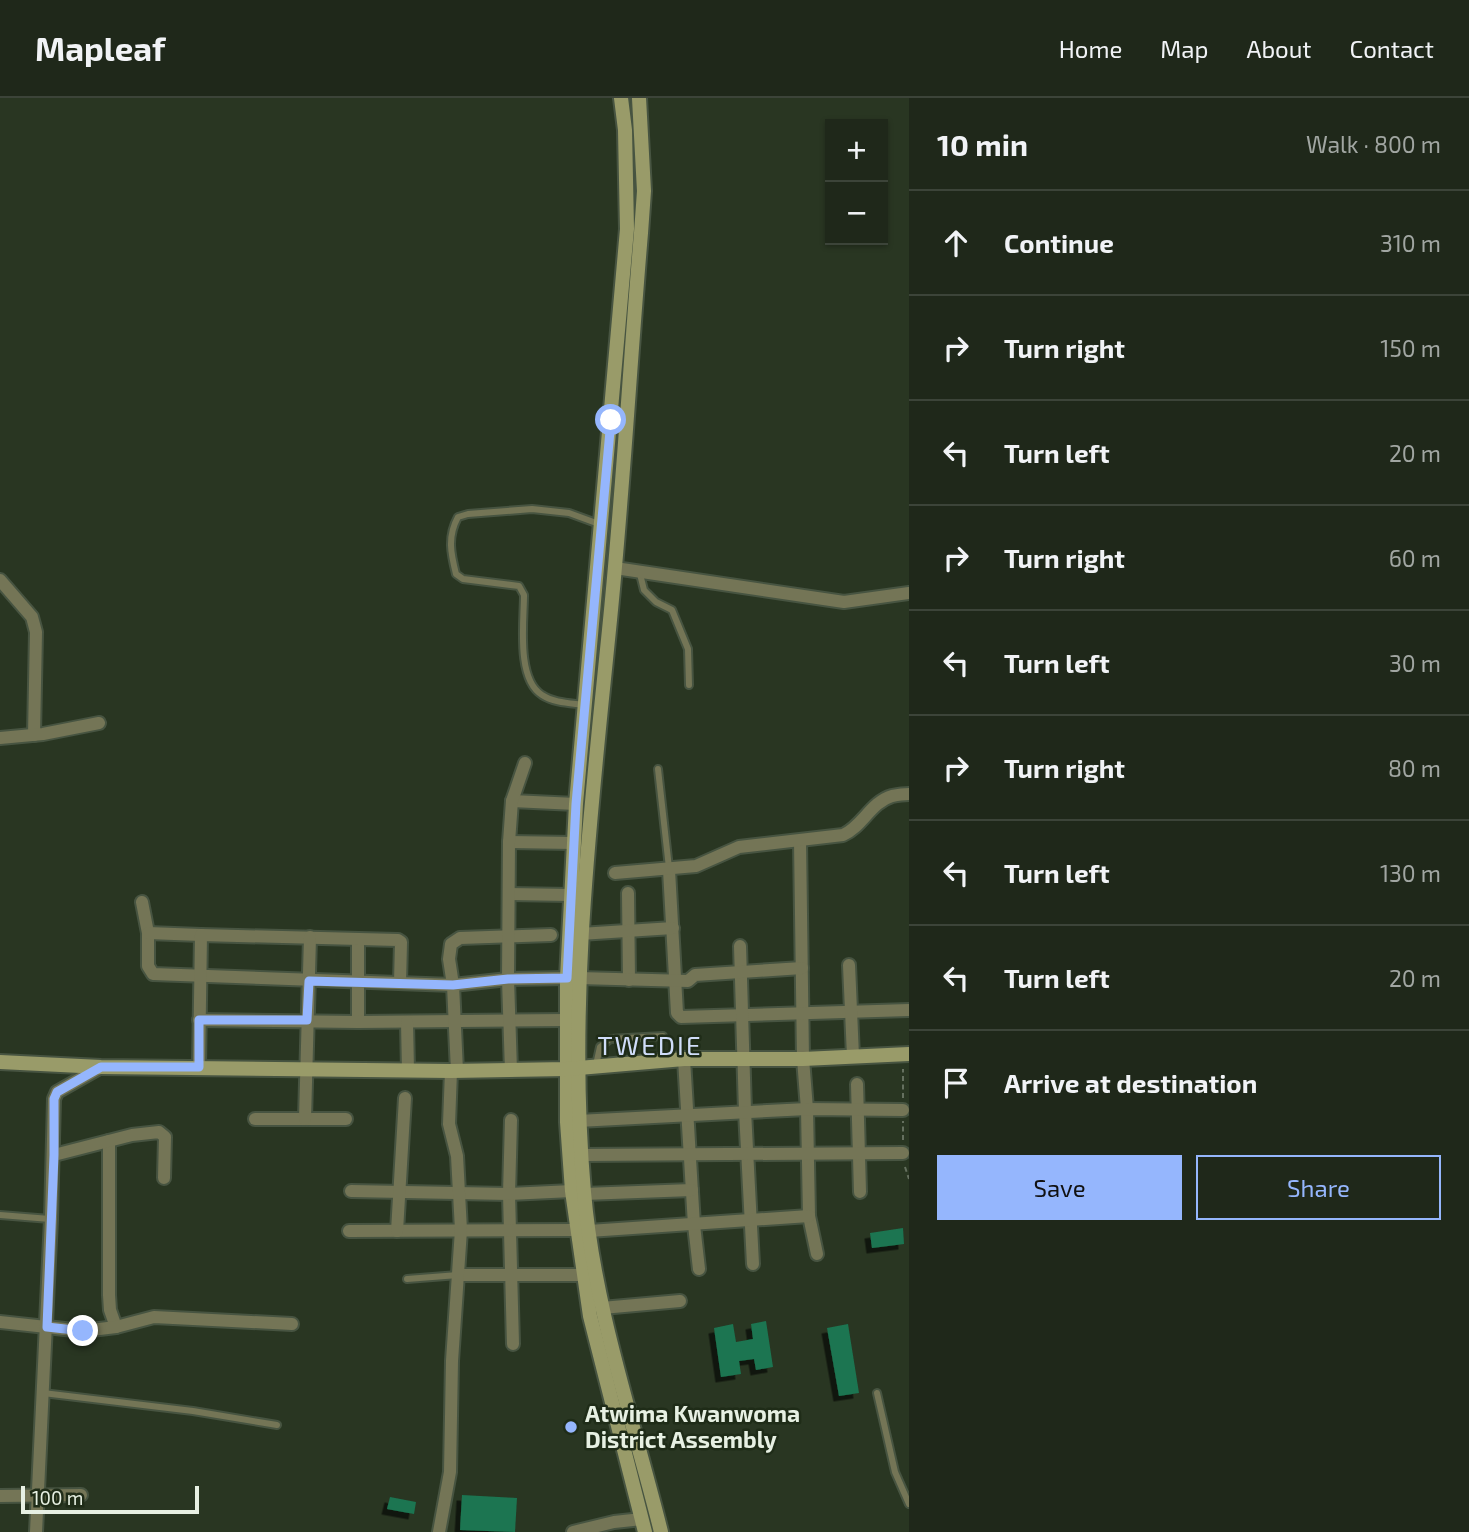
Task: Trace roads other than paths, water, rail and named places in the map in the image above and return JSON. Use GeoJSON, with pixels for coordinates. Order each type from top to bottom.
{"type":"FeatureCollection","features":[{"type":"Feature","properties":{"kind":"street"},"geometry":{"type":"LineString","coordinates":[[573,1532],[614,1522],[643,1526],[596,1337],[584,1275],[572,1069],[571,895],[576,804],[627,229],[625,130],[621,98]]}},
{"type":"Feature","properties":{"kind":"street"},"geometry":{"type":"LineString","coordinates":[[578,1193],[581,1155],[579,1121],[567,1020],[580,934],[615,568],[644,191],[639,98]]}},
{"type":"Feature","properties":{"kind":"street"},"geometry":{"type":"LineString","coordinates":[[615,568],[844,602],[909,593]]}},
{"type":"Feature","properties":{"kind":"street"},"geometry":{"type":"LineString","coordinates":[[0,580],[32,617],[36,632],[34,736]]}},
{"type":"Feature","properties":{"kind":"street"},"geometry":{"type":"LineString","coordinates":[[0,738],[34,736],[99,723]]}},
{"type":"Feature","properties":{"kind":"street"},"geometry":{"type":"LineString","coordinates":[[512,1071],[508,979],[509,842],[512,801],[526,763]]}},
{"type":"Feature","properties":{"kind":"street"},"geometry":{"type":"LineString","coordinates":[[615,873],[670,870],[704,864],[739,847],[843,835],[890,796],[909,794]]}},
{"type":"Feature","properties":{"kind":"street"},"geometry":{"type":"LineString","coordinates":[[512,801],[576,804]]}},
{"type":"Feature","properties":{"kind":"street"},"geometry":{"type":"LineString","coordinates":[[800,841],[803,1059],[809,1216],[817,1254]]}},
{"type":"Feature","properties":{"kind":"street"},"geometry":{"type":"LineString","coordinates":[[509,842],[574,843]]}},
{"type":"Feature","properties":{"kind":"street"},"geometry":{"type":"LineString","coordinates":[[670,870],[677,1013],[681,1017],[909,1010]]}},
{"type":"Feature","properties":{"kind":"street"},"geometry":{"type":"LineString","coordinates":[[628,893],[629,980]]}},
{"type":"Feature","properties":{"kind":"street"},"geometry":{"type":"LineString","coordinates":[[509,894],[571,895]]}},
{"type":"Feature","properties":{"kind":"street"},"geometry":{"type":"LineString","coordinates":[[142,902],[148,933],[148,967],[153,974],[453,985],[508,979],[688,981],[695,975],[802,968]]}},
{"type":"Feature","properties":{"kind":"street"},"geometry":{"type":"LineString","coordinates":[[580,934],[673,928]]}},
{"type":"Feature","properties":{"kind":"street"},"geometry":{"type":"LineString","coordinates":[[148,933],[398,940],[401,942],[400,983]]}},
{"type":"Feature","properties":{"kind":"street"},"geometry":{"type":"LineString","coordinates":[[199,1067],[201,935]]}},
{"type":"Feature","properties":{"kind":"street"},"geometry":{"type":"LineString","coordinates":[[439,1532],[450,1472],[452,1361],[461,1230],[457,1156],[449,1124],[454,1071],[453,985],[449,959],[451,944],[460,939],[551,935]]}},
{"type":"Feature","properties":{"kind":"street"},"geometry":{"type":"LineString","coordinates":[[305,1119],[310,937]]}},
{"type":"Feature","properties":{"kind":"street"},"geometry":{"type":"LineString","coordinates":[[358,939],[358,1022]]}},
{"type":"Feature","properties":{"kind":"street"},"geometry":{"type":"LineString","coordinates":[[740,946],[752,1264]]}},
{"type":"Feature","properties":{"kind":"street"},"geometry":{"type":"LineString","coordinates":[[849,965],[853,1056]]}},
{"type":"Feature","properties":{"kind":"street"},"geometry":{"type":"LineString","coordinates":[[199,1020],[567,1020]]}},
{"type":"Feature","properties":{"kind":"street"},"geometry":{"type":"LineString","coordinates":[[407,1022],[408,1071]]}},
{"type":"Feature","properties":{"kind":"street"},"geometry":{"type":"LineString","coordinates":[[0,1062],[101,1067],[512,1071],[572,1069],[684,1059],[803,1059],[909,1054]]}},
{"type":"Feature","properties":{"kind":"street"},"geometry":{"type":"LineString","coordinates":[[684,1059],[699,1269]]}},
{"type":"Feature","properties":{"kind":"street"},"geometry":{"type":"LineString","coordinates":[[36,1532],[47,1327],[54,1099],[57,1092],[101,1067]]}},
{"type":"Feature","properties":{"kind":"street"},"geometry":{"type":"LineString","coordinates":[[857,1084],[860,1192]]}},
{"type":"Feature","properties":{"kind":"street"},"geometry":{"type":"LineString","coordinates":[[397,1231],[405,1098]]}},
{"type":"Feature","properties":{"kind":"street"},"geometry":{"type":"LineString","coordinates":[[579,1121],[745,1111],[903,1110]]}},
{"type":"Feature","properties":{"kind":"street"},"geometry":{"type":"LineString","coordinates":[[255,1119],[346,1119]]}},
{"type":"Feature","properties":{"kind":"street"},"geometry":{"type":"LineString","coordinates":[[511,1120],[509,1194],[513,1344]]}},
{"type":"Feature","properties":{"kind":"street"},"geometry":{"type":"LineString","coordinates":[[54,1155],[132,1135],[159,1132],[165,1137],[164,1178]]}},
{"type":"Feature","properties":{"kind":"street"},"geometry":{"type":"LineString","coordinates":[[109,1141],[109,1295],[110,1310],[116,1327]]}},
{"type":"Feature","properties":{"kind":"street"},"geometry":{"type":"LineString","coordinates":[[581,1155],[903,1153]]}},
{"type":"Feature","properties":{"kind":"street"},"geometry":{"type":"LineString","coordinates":[[351,1191],[509,1194],[692,1190]]}},
{"type":"Feature","properties":{"kind":"street"},"geometry":{"type":"LineString","coordinates":[[349,1231],[583,1231],[809,1216]]}},
{"type":"Feature","properties":{"kind":"street"},"geometry":{"type":"LineString","coordinates":[[583,1231],[661,1532]]}},
{"type":"Feature","properties":{"kind":"street"},"geometry":{"type":"LineString","coordinates":[[458,1275],[584,1275]]}},
{"type":"Feature","properties":{"kind":"street"},"geometry":{"type":"LineString","coordinates":[[602,1308],[680,1301]]}},
{"type":"Feature","properties":{"kind":"street"},"geometry":{"type":"LineString","coordinates":[[0,1322],[83,1331],[116,1327],[155,1317],[292,1324]]}},
{"type":"Feature","properties":{"kind":"street"},"geometry":{"type":"LineString","coordinates":[[0,1496],[81,1495]]}},
{"type":"Feature","properties":{"kind":"lane"},"geometry":{"type":"LineString","coordinates":[[585,705],[543,696],[533,688],[523,655],[523,595],[519,586],[463,579],[456,574],[450,549],[452,528],[458,517],[468,514],[544,510],[569,513],[601,525]]}},
{"type":"Feature","properties":{"kind":"lane"},"geometry":{"type":"LineString","coordinates":[[640,573],[644,590],[671,610],[688,649],[689,685]]}},
{"type":"Feature","properties":{"kind":"lane"},"geometry":{"type":"LineString","coordinates":[[658,769],[670,870]]}},
{"type":"Feature","properties":{"kind":"lane"},"geometry":{"type":"LineString","coordinates":[[596,1066],[600,1046],[610,1039],[663,1036]]}},
{"type":"Feature","properties":{"kind":"lane"},"geometry":{"type":"LineString","coordinates":[[0,1215],[51,1219]]}},
{"type":"Feature","properties":{"kind":"lane"},"geometry":{"type":"LineString","coordinates":[[407,1279],[458,1275]]}},
{"type":"Feature","properties":{"kind":"lane"},"geometry":{"type":"LineString","coordinates":[[43,1393],[277,1425]]}},
{"type":"Feature","properties":{"kind":"lane"},"geometry":{"type":"LineString","coordinates":[[877,1393],[895,1472],[909,1504]]}},
{"type":"Feature","properties":{"kind":"place","name":"Atwima Kwanwoma District Assembly"},"geometry":{"type":"Point","coordinates":[571,1427]}},
{"type":"Feature","properties":{"kind":"district","name":"TWEDIE"},"geometry":{"type":"Point","coordinates":[650,1046]}}]}
